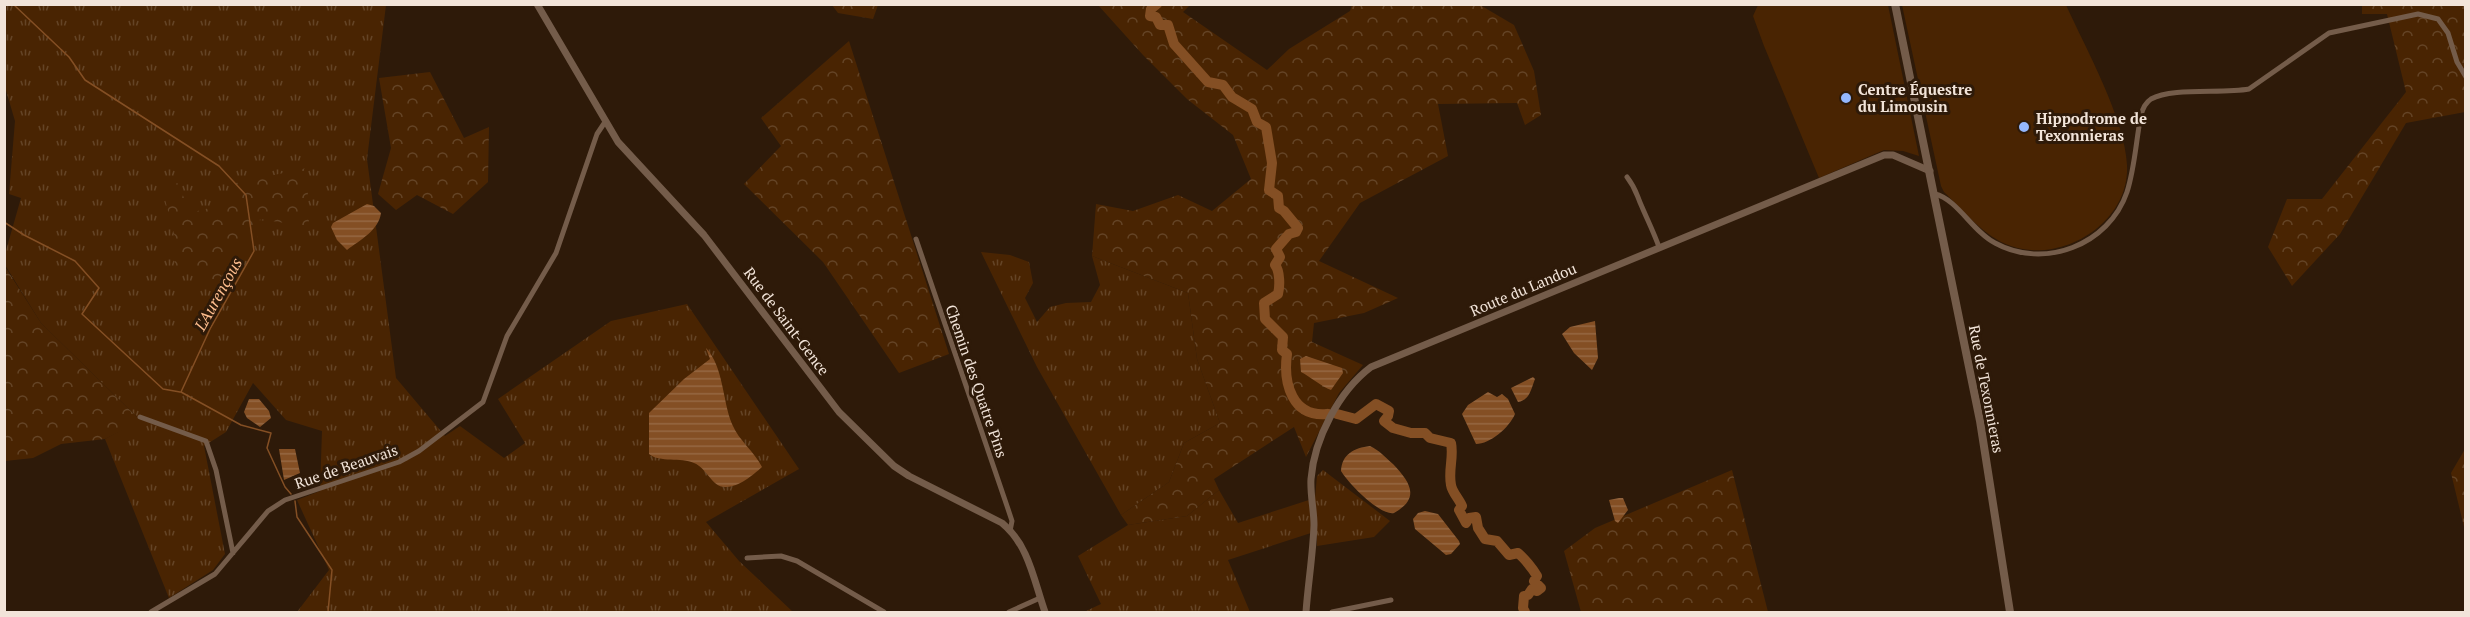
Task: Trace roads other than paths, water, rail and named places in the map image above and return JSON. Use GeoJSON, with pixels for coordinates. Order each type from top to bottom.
{"type":"FeatureCollection","features":[{"type":"Feature","properties":{"kind":"main road","name":"Rue de Texonnieras"},"geometry":{"type":"LineString","coordinates":[[1895,4],[1980,421],[2010,612]]}},
{"type":"Feature","properties":{"kind":"street","name":"Rue de Saint-Gence"},"geometry":{"type":"LineString","coordinates":[[537,4],[605,122],[635,162],[704,235],[839,412],[894,466],[1002,524],[1010,531],[1023,550],[1045,612]]}},
{"type":"Feature","properties":{"kind":"street"},"geometry":{"type":"LineString","coordinates":[[1935,194],[1947,199],[1974,228],[1994,243],[2025,254],[2052,254],[2079,245],[2095,236],[2116,215],[2127,191],[2141,115],[2144,106],[2153,98],[2172,94],[2233,92],[2248,89],[2329,33],[2418,14],[2438,19],[2448,33],[2457,62],[2466,77]]}},
{"type":"Feature","properties":{"kind":"street","name":"Rue de Beauvais"},"geometry":{"type":"LineString","coordinates":[[151,612],[215,574],[268,511],[285,500],[399,462],[419,451],[483,402],[507,336],[556,254],[597,134],[605,122]]}},
{"type":"Feature","properties":{"kind":"street","name":"Route du Landou"},"geometry":{"type":"LineString","coordinates":[[1306,612],[1314,525],[1311,480],[1313,464],[1321,437],[1335,410],[1360,375],[1371,367],[1884,155],[1893,155],[1930,171]]}},
{"type":"Feature","properties":{"kind":"street"},"geometry":{"type":"LineString","coordinates":[[1627,177],[1637,189],[1641,205],[1659,248]]}},
{"type":"Feature","properties":{"kind":"street","name":"Chemin des Quatre Pins"},"geometry":{"type":"LineString","coordinates":[[916,239],[1008,506],[1012,521],[1010,531]]}},
{"type":"Feature","properties":{"kind":"street"},"geometry":{"type":"LineString","coordinates":[[140,417],[206,441],[216,470],[233,553]]}},
{"type":"Feature","properties":{"kind":"street"},"geometry":{"type":"LineString","coordinates":[[747,558],[782,556],[797,561],[884,612]]}},
{"type":"Feature","properties":{"kind":"street"},"geometry":{"type":"LineString","coordinates":[[1009,612],[1040,598]]}},
{"type":"Feature","properties":{"kind":"street"},"geometry":{"type":"LineString","coordinates":[[1332,612],[1391,600]]}},
{"type":"Feature","properties":{"kind":"waterway","name":"L'Aurençous"},"geometry":{"type":"LineString","coordinates":[[13,4],[69,57],[85,80],[219,166],[246,195],[254,251],[210,329],[181,392],[241,425],[271,433],[267,448],[285,487],[291,494]]}},
{"type":"Feature","properties":{"kind":"waterway"},"geometry":{"type":"LineString","coordinates":[[1157,4],[1151,9],[1150,16],[1156,17],[1160,25],[1168,25],[1174,44],[1208,82],[1223,85],[1232,97],[1252,109],[1257,122],[1266,127],[1272,163],[1269,190],[1278,196],[1279,208],[1298,228],[1296,232],[1289,234],[1276,249],[1280,257],[1275,265],[1279,275],[1279,291],[1264,303],[1265,319],[1283,337],[1282,350],[1287,354],[1287,376],[1292,396],[1306,410],[1316,414],[1328,414]]}},
{"type":"Feature","properties":{"kind":"waterway"},"geometry":{"type":"LineString","coordinates":[[4,222],[75,261],[99,288],[82,314],[163,389],[180,392]]}},
{"type":"Feature","properties":{"kind":"waterway"},"geometry":{"type":"LineString","coordinates":[[1337,414],[1356,419],[1376,404],[1389,411],[1384,421],[1393,428],[1411,433],[1425,433],[1430,438],[1451,443],[1451,485],[1462,506],[1459,510],[1466,523],[1469,518],[1476,517],[1478,528],[1485,539],[1497,541],[1509,555],[1518,553],[1537,576],[1534,581],[1541,588],[1537,591],[1532,589],[1528,595],[1524,596],[1525,612]]}},
{"type":"Feature","properties":{"kind":"waterway","name":"L'Aurençous"},"geometry":{"type":"LineString","coordinates":[[295,501],[297,517],[332,570],[328,612]]}},
{"type":"Feature","properties":{"kind":"place","name":"Centre Équestre du Limousin"},"geometry":{"type":"Point","coordinates":[1846,98]}},
{"type":"Feature","properties":{"kind":"place","name":"Hippodrome de Texonnieras"},"geometry":{"type":"Point","coordinates":[2024,127]}}]}
